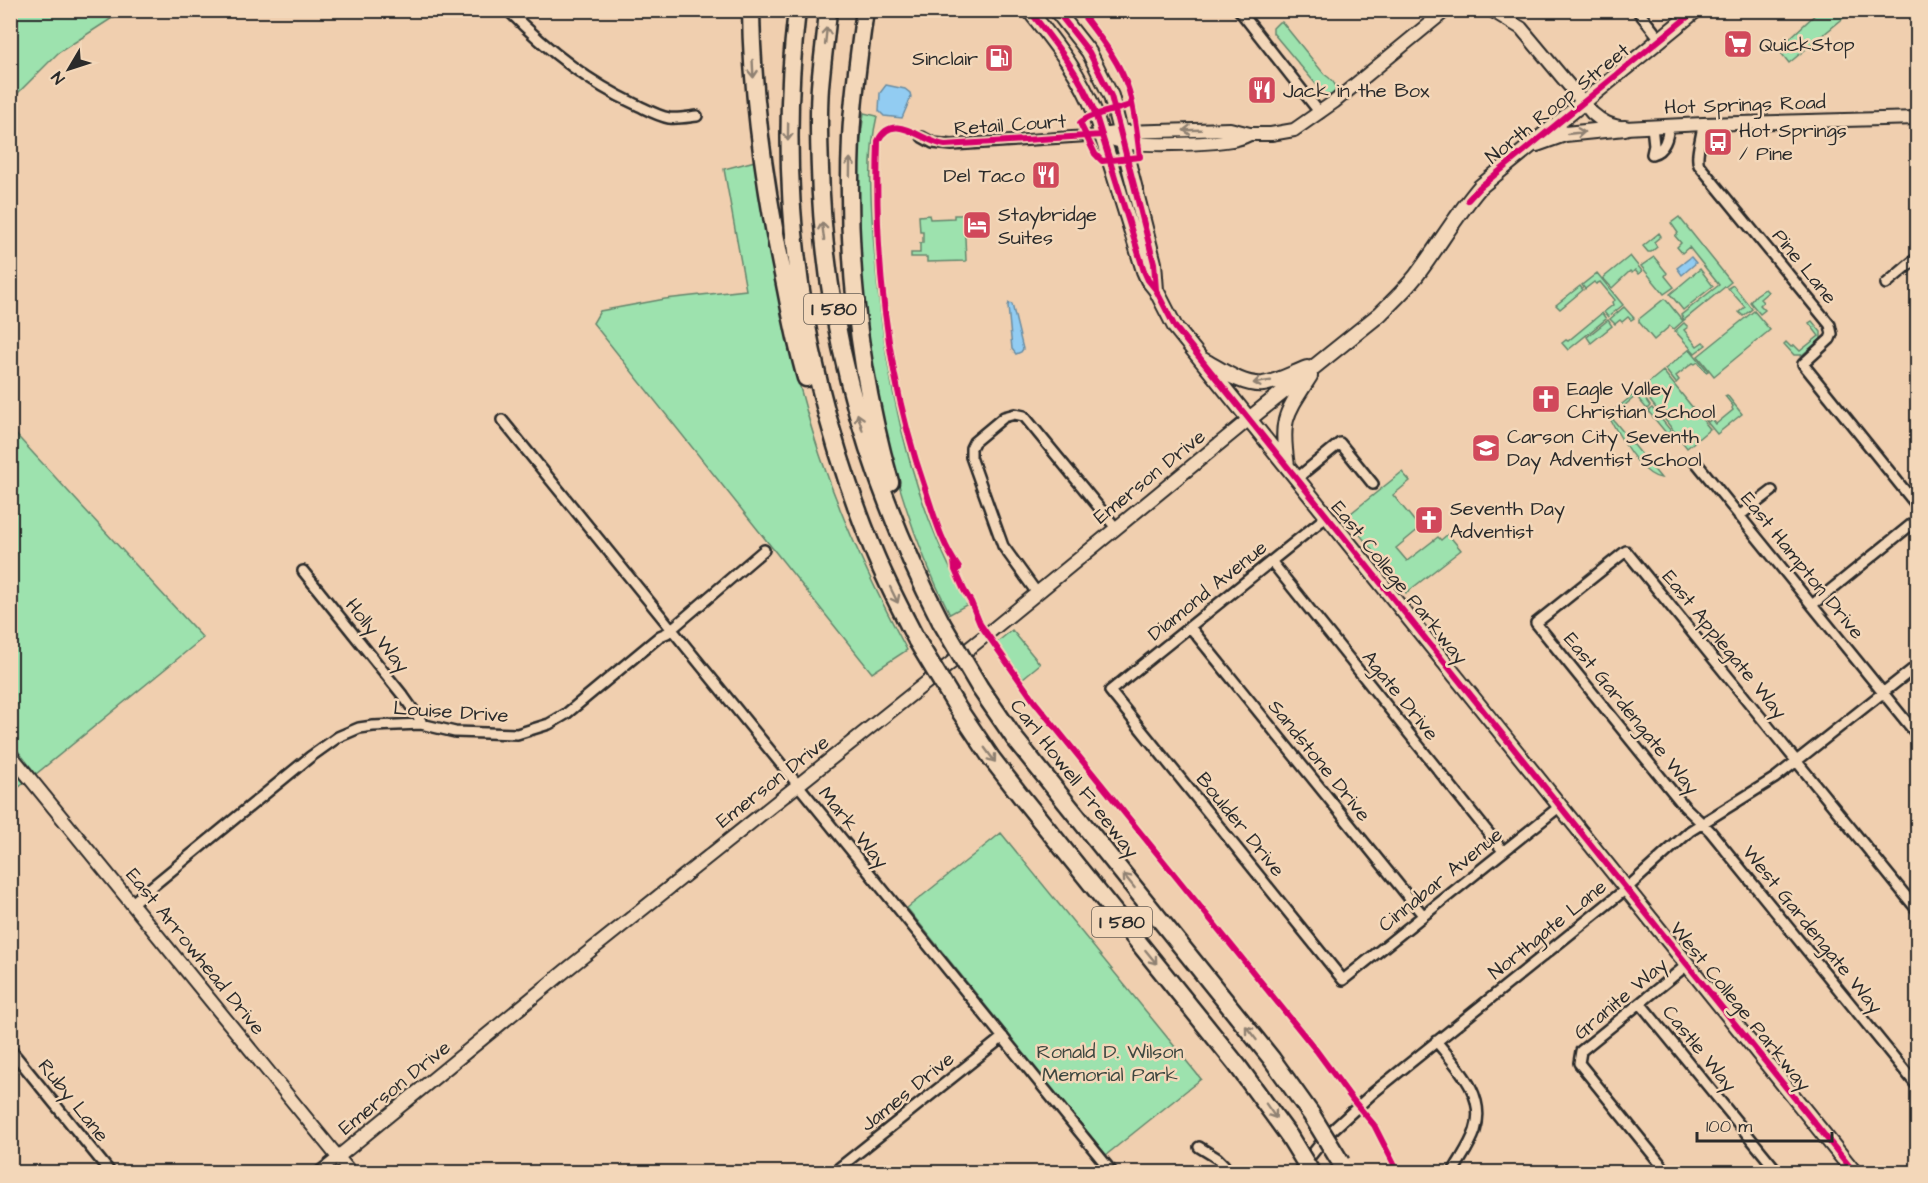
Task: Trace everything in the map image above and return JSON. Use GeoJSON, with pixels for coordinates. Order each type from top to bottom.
{"type":"FeatureCollection","features":[{"type":"Feature","properties":{"kind":"highway"},"geometry":{"type":"LineString","coordinates":[[752,10],[754,76],[766,183],[799,354],[826,445],[872,549]]}},
{"type":"Feature","properties":{"kind":"highway","name":"I 580"},"geometry":{"type":"LineString","coordinates":[[797,10],[792,52],[788,144],[792,225],[801,299],[812,358],[831,432],[872,549],[917,641],[992,759],[1237,1065],[1289,1136],[1311,1173]]}},
{"type":"Feature","properties":{"kind":"highway","name":"Carl Howell Freeway"},"geometry":{"type":"LineString","coordinates":[[828,10],[820,89],[819,139],[821,212],[831,294],[858,416],[895,524],[927,594],[980,688],[1015,738],[1264,1050],[1311,1114],[1344,1168]]}},
{"type":"Feature","properties":{"kind":"highway"},"geometry":{"type":"LineString","coordinates":[[865,10],[854,105],[850,171],[852,262],[858,320],[868,392],[884,459],[901,521],[927,594]]}},
{"type":"Feature","properties":{"kind":"main road","name":"East College Parkway"},"geometry":{"type":"LineString","coordinates":[[1029,10],[1076,72],[1092,105],[1144,271],[1175,327],[1626,889]]}},
{"type":"Feature","properties":{"kind":"main road","name":"North Roop Street"},"geometry":{"type":"LineString","coordinates":[[1248,420],[1380,314],[1400,294],[1480,187],[1696,10]]}},
{"type":"Feature","properties":{"kind":"main road","name":"East College Parkway"},"geometry":{"type":"LineString","coordinates":[[1060,13],[1089,52],[1114,106],[1154,263],[1156,290]]}},
{"type":"Feature","properties":{"kind":"main road"},"geometry":{"type":"LineString","coordinates":[[1530,146],[1565,134],[1624,128]]}},
{"type":"Feature","properties":{"kind":"main road"},"geometry":{"type":"LineString","coordinates":[[1196,356],[1253,384],[1264,384],[1318,364]]}},
{"type":"Feature","properties":{"kind":"main road"},"geometry":{"type":"LineString","coordinates":[[1292,474],[1284,441],[1284,424],[1290,407],[1318,364]]}},
{"type":"Feature","properties":{"kind":"main road","name":"West College Parkway"},"geometry":{"type":"LineString","coordinates":[[1626,889],[1854,1173]]}},
{"type":"Feature","properties":{"kind":"street"},"geometry":{"type":"LineString","coordinates":[[508,10],[560,57],[616,95],[646,110],[668,117],[697,116]]}},
{"type":"Feature","properties":{"kind":"street"},"geometry":{"type":"LineString","coordinates":[[1239,10],[1320,113]]}},
{"type":"Feature","properties":{"kind":"street"},"geometry":{"type":"LineString","coordinates":[[1102,135],[1122,137],[1230,129],[1250,134],[1284,133],[1294,130],[1320,113],[1446,10]]}},
{"type":"Feature","properties":{"kind":"street","name":"Hot Springs Road"},"geometry":{"type":"LineString","coordinates":[[1491,10],[1521,28],[1592,113],[1605,123],[1624,128],[1917,118]]}},
{"type":"Feature","properties":{"kind":"street"},"geometry":{"type":"LineString","coordinates":[[1637,10],[1660,39]]}},
{"type":"Feature","properties":{"kind":"street","name":"Pine Lane"},"geometry":{"type":"LineString","coordinates":[[1703,124],[1702,138],[1696,155],[1700,165],[1830,326],[1832,334],[1830,339],[1803,364],[1917,507]]}},
{"type":"Feature","properties":{"kind":"street"},"geometry":{"type":"LineString","coordinates":[[1652,126],[1654,145],[1652,154],[1657,153],[1668,137],[1668,125]]}},
{"type":"Feature","properties":{"kind":"street","name":"Retail Court"},"geometry":{"type":"LineString","coordinates":[[922,137],[933,143],[952,145],[1102,135]]}},
{"type":"Feature","properties":{"kind":"street"},"geometry":{"type":"LineString","coordinates":[[1886,284],[1917,257]]}},
{"type":"Feature","properties":{"kind":"street"},"geometry":{"type":"LineString","coordinates":[[1037,593],[1009,557],[1001,542],[971,456],[971,448],[976,440],[1007,415],[1024,416],[1116,528]]}},
{"type":"Feature","properties":{"kind":"street","name":"Mark Way"},"geometry":{"type":"LineString","coordinates":[[502,420],[673,628],[1112,1173]]}},
{"type":"Feature","properties":{"kind":"street","name":"Emerson Drive"},"geometry":{"type":"LineString","coordinates":[[319,1173],[565,971],[798,786],[1248,420]]}},
{"type":"Feature","properties":{"kind":"street"},"geometry":{"type":"LineString","coordinates":[[1292,474],[1340,443],[1372,484]]}},
{"type":"Feature","properties":{"kind":"street","name":"East Hampton Drive"},"geometry":{"type":"LineString","coordinates":[[1695,460],[1917,736]]}},
{"type":"Feature","properties":{"kind":"street"},"geometry":{"type":"LineString","coordinates":[[1739,516],[1772,491]]}},
{"type":"Feature","properties":{"kind":"street","name":"Diamond Avenue"},"geometry":{"type":"LineString","coordinates":[[1110,691],[1326,517]]}},
{"type":"Feature","properties":{"kind":"street"},"geometry":{"type":"LineString","coordinates":[[1812,605],[1917,519]]}},
{"type":"Feature","properties":{"kind":"street","name":"Louise Drive"},"geometry":{"type":"LineString","coordinates":[[132,903],[301,764],[338,737],[359,728],[394,724],[421,724],[455,732],[517,734],[549,724],[566,714],[660,636],[673,628],[764,550]]}},
{"type":"Feature","properties":{"kind":"street","name":"East Applegate Way"},"geometry":{"type":"LineString","coordinates":[[1536,623],[1626,551],[1917,911]]}},
{"type":"Feature","properties":{"kind":"street","name":"Agate Drive"},"geometry":{"type":"LineString","coordinates":[[1271,561],[1503,851]]}},
{"type":"Feature","properties":{"kind":"street","name":"Holly Way"},"geometry":{"type":"LineString","coordinates":[[303,571],[404,697],[421,724]]}},
{"type":"Feature","properties":{"kind":"street","name":"East Gardengate Way"},"geometry":{"type":"LineString","coordinates":[[1536,623],[1684,806],[1702,824]]}},
{"type":"Feature","properties":{"kind":"street","name":"Sandstone Drive"},"geometry":{"type":"LineString","coordinates":[[1190,627],[1422,915]]}},
{"type":"Feature","properties":{"kind":"street","name":"Northgate Lane"},"geometry":{"type":"LineString","coordinates":[[1298,1173],[1328,1134],[1374,1092],[1626,889],[1690,831],[1775,778],[1917,665]]}},
{"type":"Feature","properties":{"kind":"street","name":"Boulder Drive"},"geometry":{"type":"LineString","coordinates":[[1110,691],[1343,980]]}},
{"type":"Feature","properties":{"kind":"street","name":"East Arrowhead Drive"},"geometry":{"type":"LineString","coordinates":[[10,754],[350,1173]]}},
{"type":"Feature","properties":{"kind":"street","name":"Cinnabar Avenue"},"geometry":{"type":"LineString","coordinates":[[1343,980],[1559,807]]}},
{"type":"Feature","properties":{"kind":"street","name":"West Gardengate Way"},"geometry":{"type":"LineString","coordinates":[[1702,824],[1713,834],[1917,1088]]}},
{"type":"Feature","properties":{"kind":"street","name":"Granite Way"},"geometry":{"type":"LineString","coordinates":[[1667,1173],[1579,1063],[1581,1051],[1688,965]]}},
{"type":"Feature","properties":{"kind":"street","name":"Castle Way"},"geometry":{"type":"LineString","coordinates":[[1640,1003],[1778,1173]]}},
{"type":"Feature","properties":{"kind":"street","name":"James Drive"},"geometry":{"type":"LineString","coordinates":[[834,1173],[1003,1037]]}},
{"type":"Feature","properties":{"kind":"street"},"geometry":{"type":"LineString","coordinates":[[1436,1041],[1467,1079],[1478,1118],[1475,1132],[1453,1173]]}},
{"type":"Feature","properties":{"kind":"street","name":"Ruby Lane"},"geometry":{"type":"LineString","coordinates":[[10,1049],[110,1173]]}},
{"type":"Feature","properties":{"kind":"street"},"geometry":{"type":"LineString","coordinates":[[1199,1147],[1224,1165],[1224,1173]]}},
{"type":"Feature","properties":{"kind":"green space"},"geometry":{"type":"Polygon","coordinates":[[[11,10],[123,11],[58,53],[11,100],[11,10]]]}},
{"type":"Feature","properties":{"kind":"green space"},"geometry":{"type":"Polygon","coordinates":[[[1819,11],[1852,11],[1789,63],[1778,49],[1819,11]]]}},
{"type":"Feature","properties":{"kind":"green space"},"geometry":{"type":"Polygon","coordinates":[[[1282,22],[1334,83],[1337,89],[1332,95],[1325,95],[1273,33],[1273,28],[1282,22]]]}},
{"type":"Feature","properties":{"kind":"green space"},"geometry":{"type":"Polygon","coordinates":[[[864,113],[877,116],[871,164],[872,214],[881,320],[894,395],[912,469],[924,505],[944,555],[968,604],[950,614],[914,530],[888,443],[878,398],[865,308],[860,245],[859,170],[864,113]]]}},
{"type":"Feature","properties":{"kind":"green space"},"geometry":{"type":"Polygon","coordinates":[[[755,161],[790,346],[820,455],[849,530],[882,603],[907,650],[872,673],[593,323],[600,311],[665,299],[746,290],[724,169],[755,161]]]}},
{"type":"Feature","properties":{"kind":"green space"},"geometry":{"type":"Polygon","coordinates":[[[929,215],[930,219],[954,218],[954,215],[964,215],[966,261],[927,262],[927,257],[911,257],[911,253],[920,253],[920,243],[923,243],[919,216],[929,215]]]}},
{"type":"Feature","properties":{"kind":"green space"},"geometry":{"type":"Polygon","coordinates":[[[1679,217],[1731,282],[1684,320],[1681,315],[1719,285],[1689,247],[1682,253],[1677,247],[1681,243],[1675,236],[1678,233],[1671,223],[1679,217]]]}},
{"type":"Feature","properties":{"kind":"green space"},"geometry":{"type":"Polygon","coordinates":[[[1659,233],[1661,236],[1654,242],[1657,247],[1648,252],[1643,246],[1659,233]]]}},
{"type":"Feature","properties":{"kind":"green space"},"geometry":{"type":"Polygon","coordinates":[[[1630,256],[1642,271],[1638,274],[1635,270],[1632,273],[1630,271],[1612,288],[1603,278],[1630,256]]]}},
{"type":"Feature","properties":{"kind":"green space"},"geometry":{"type":"Polygon","coordinates":[[[1654,257],[1667,273],[1665,276],[1674,287],[1664,294],[1641,266],[1654,257]]]}},
{"type":"Feature","properties":{"kind":"green space"},"geometry":{"type":"Polygon","coordinates":[[[1700,269],[1713,286],[1683,310],[1670,294],[1700,269]]]}},
{"type":"Feature","properties":{"kind":"green space"},"geometry":{"type":"Polygon","coordinates":[[[1597,273],[1623,305],[1608,317],[1604,312],[1613,305],[1612,302],[1615,300],[1600,282],[1596,284],[1594,282],[1585,289],[1582,285],[1597,273]]]}},
{"type":"Feature","properties":{"kind":"green space"},"geometry":{"type":"Polygon","coordinates":[[[1733,285],[1752,309],[1743,316],[1739,312],[1745,307],[1728,288],[1733,285]]]}},
{"type":"Feature","properties":{"kind":"green space"},"geometry":{"type":"Polygon","coordinates":[[[1580,286],[1583,290],[1560,309],[1556,305],[1580,286]]]}},
{"type":"Feature","properties":{"kind":"green space"},"geometry":{"type":"Polygon","coordinates":[[[1765,289],[1768,292],[1760,299],[1763,302],[1760,305],[1765,310],[1760,314],[1750,302],[1765,289]]]}},
{"type":"Feature","properties":{"kind":"green space"},"geometry":{"type":"Polygon","coordinates":[[[1664,299],[1683,321],[1674,329],[1670,326],[1654,340],[1639,319],[1664,299]]]}},
{"type":"Feature","properties":{"kind":"green space"},"geometry":{"type":"Polygon","coordinates":[[[1624,307],[1634,318],[1631,320],[1628,317],[1615,324],[1610,319],[1624,307]]]}},
{"type":"Feature","properties":{"kind":"green space"},"geometry":{"type":"Polygon","coordinates":[[[1754,311],[1770,330],[1714,376],[1698,356],[1754,311]]]}},
{"type":"Feature","properties":{"kind":"green space"},"geometry":{"type":"Polygon","coordinates":[[[1602,313],[1606,319],[1568,350],[1562,343],[1568,341],[1602,313]]]}},
{"type":"Feature","properties":{"kind":"green space"},"geometry":{"type":"Polygon","coordinates":[[[1608,320],[1612,326],[1591,343],[1587,337],[1608,320]]]}},
{"type":"Feature","properties":{"kind":"green space"},"geometry":{"type":"Polygon","coordinates":[[[1812,321],[1821,332],[1821,339],[1802,355],[1794,355],[1784,344],[1786,342],[1791,347],[1794,345],[1800,351],[1819,336],[1809,323],[1812,321]]]}},
{"type":"Feature","properties":{"kind":"green space"},"geometry":{"type":"Polygon","coordinates":[[[1684,323],[1688,327],[1684,330],[1697,346],[1703,342],[1706,345],[1695,353],[1675,331],[1684,323]]]}},
{"type":"Feature","properties":{"kind":"green space"},"geometry":{"type":"Polygon","coordinates":[[[1690,349],[1708,371],[1706,372],[1698,362],[1693,363],[1676,376],[1679,380],[1676,383],[1665,369],[1690,349]]]}},
{"type":"Feature","properties":{"kind":"green space"},"geometry":{"type":"Polygon","coordinates":[[[1663,371],[1710,429],[1687,448],[1641,389],[1663,371]]]}},
{"type":"Feature","properties":{"kind":"green space"},"geometry":{"type":"Polygon","coordinates":[[[1639,390],[1650,406],[1647,409],[1636,396],[1613,415],[1611,413],[1639,390]]]}},
{"type":"Feature","properties":{"kind":"green space"},"geometry":{"type":"Polygon","coordinates":[[[1727,395],[1742,414],[1717,434],[1702,416],[1708,422],[1712,419],[1716,424],[1733,410],[1733,406],[1725,396],[1727,395]]]}},
{"type":"Feature","properties":{"kind":"green space"},"geometry":{"type":"Polygon","coordinates":[[[1652,408],[1671,431],[1667,434],[1648,411],[1652,408]]]}},
{"type":"Feature","properties":{"kind":"green space"},"geometry":{"type":"Polygon","coordinates":[[[1609,417],[1661,478],[1653,476],[1638,462],[1609,417]]]}},
{"type":"Feature","properties":{"kind":"green space"},"geometry":{"type":"Polygon","coordinates":[[[10,428],[203,638],[36,774],[11,742],[10,428]]]}},
{"type":"Feature","properties":{"kind":"green space"},"geometry":{"type":"Polygon","coordinates":[[[1402,472],[1410,481],[1393,495],[1420,528],[1396,548],[1407,561],[1438,537],[1441,540],[1448,534],[1461,550],[1406,593],[1346,517],[1402,472]]]}},
{"type":"Feature","properties":{"kind":"green space"},"geometry":{"type":"Polygon","coordinates":[[[1012,630],[1040,664],[1023,678],[996,643],[1012,630]]]}},
{"type":"Feature","properties":{"kind":"green space"},"geometry":{"type":"Polygon","coordinates":[[[11,766],[24,783],[10,794],[11,766]]]}},
{"type":"Feature","properties":{"kind":"green space","name":"Ronald D. Wilson Memorial Park"},"geometry":{"type":"Polygon","coordinates":[[[1001,833],[1201,1079],[1106,1155],[907,908],[1001,833]]]}},
{"type":"Feature","properties":{"kind":"water"},"geometry":{"type":"Polygon","coordinates":[[[886,85],[905,89],[910,93],[911,97],[902,118],[884,116],[879,111],[880,93],[886,85]]]}},
{"type":"Feature","properties":{"kind":"water"},"geometry":{"type":"Polygon","coordinates":[[[1691,257],[1696,263],[1682,275],[1677,268],[1691,257]]]}},
{"type":"Feature","properties":{"kind":"water"},"geometry":{"type":"Polygon","coordinates":[[[1009,303],[1012,304],[1023,349],[1016,354],[1012,349],[1009,303]]]}},
{"type":"Feature","properties":{"kind":"cycle path"},"geometry":{"type":"LineString","coordinates":[[1029,10],[1066,59],[1089,99],[1144,271],[1175,327],[1854,1172]]}},
{"type":"Feature","properties":{"kind":"cycle path"},"geometry":{"type":"LineString","coordinates":[[1056,10],[1089,52],[1111,96],[1154,263],[1156,290]]}},
{"type":"Feature","properties":{"kind":"cycle path"},"geometry":{"type":"LineString","coordinates":[[1079,10],[1120,69],[1129,91],[1133,107],[1136,124],[1140,157],[1102,161],[1095,154],[1080,123],[1090,117],[1132,104]]}},
{"type":"Feature","properties":{"kind":"cycle path"},"geometry":{"type":"LineString","coordinates":[[1468,200],[1480,187],[1696,10]]}},
{"type":"Feature","properties":{"kind":"cycle path"},"geometry":{"type":"LineString","coordinates":[[959,568],[943,540],[925,488],[912,446],[892,360],[885,317],[878,229],[878,141],[884,132],[892,128],[909,130],[945,145],[1102,135]]}},
{"type":"Feature","properties":{"kind":"cycle path"},"geometry":{"type":"LineString","coordinates":[[954,561],[955,570],[980,624],[1034,701],[1374,1125],[1398,1172]]}},
{"type":"Feature","properties":{"kind":"place","name":"QuickStop"},"geometry":{"type":"Point","coordinates":[1738,44]}},
{"type":"Feature","properties":{"kind":"place","name":"Sinclair"},"geometry":{"type":"Point","coordinates":[999,58]}},
{"type":"Feature","properties":{"kind":"place","name":"Jack in the Box"},"geometry":{"type":"Point","coordinates":[1262,90]}},
{"type":"Feature","properties":{"kind":"place","name":"Hot Springs / Pine"},"geometry":{"type":"Point","coordinates":[1718,142]}},
{"type":"Feature","properties":{"kind":"place","name":"Del Taco"},"geometry":{"type":"Point","coordinates":[1046,175]}},
{"type":"Feature","properties":{"kind":"place","name":"Staybridge Suites"},"geometry":{"type":"Point","coordinates":[977,225]}},
{"type":"Feature","properties":{"kind":"place","name":"Eagle Valley Christian School"},"geometry":{"type":"Point","coordinates":[1546,399]}},
{"type":"Feature","properties":{"kind":"place","name":"Carson City Seventh Day Adventist School"},"geometry":{"type":"Point","coordinates":[1486,448]}},
{"type":"Feature","properties":{"kind":"place","name":"Seventh Day Adventist"},"geometry":{"type":"Point","coordinates":[1429,520]}}]}
